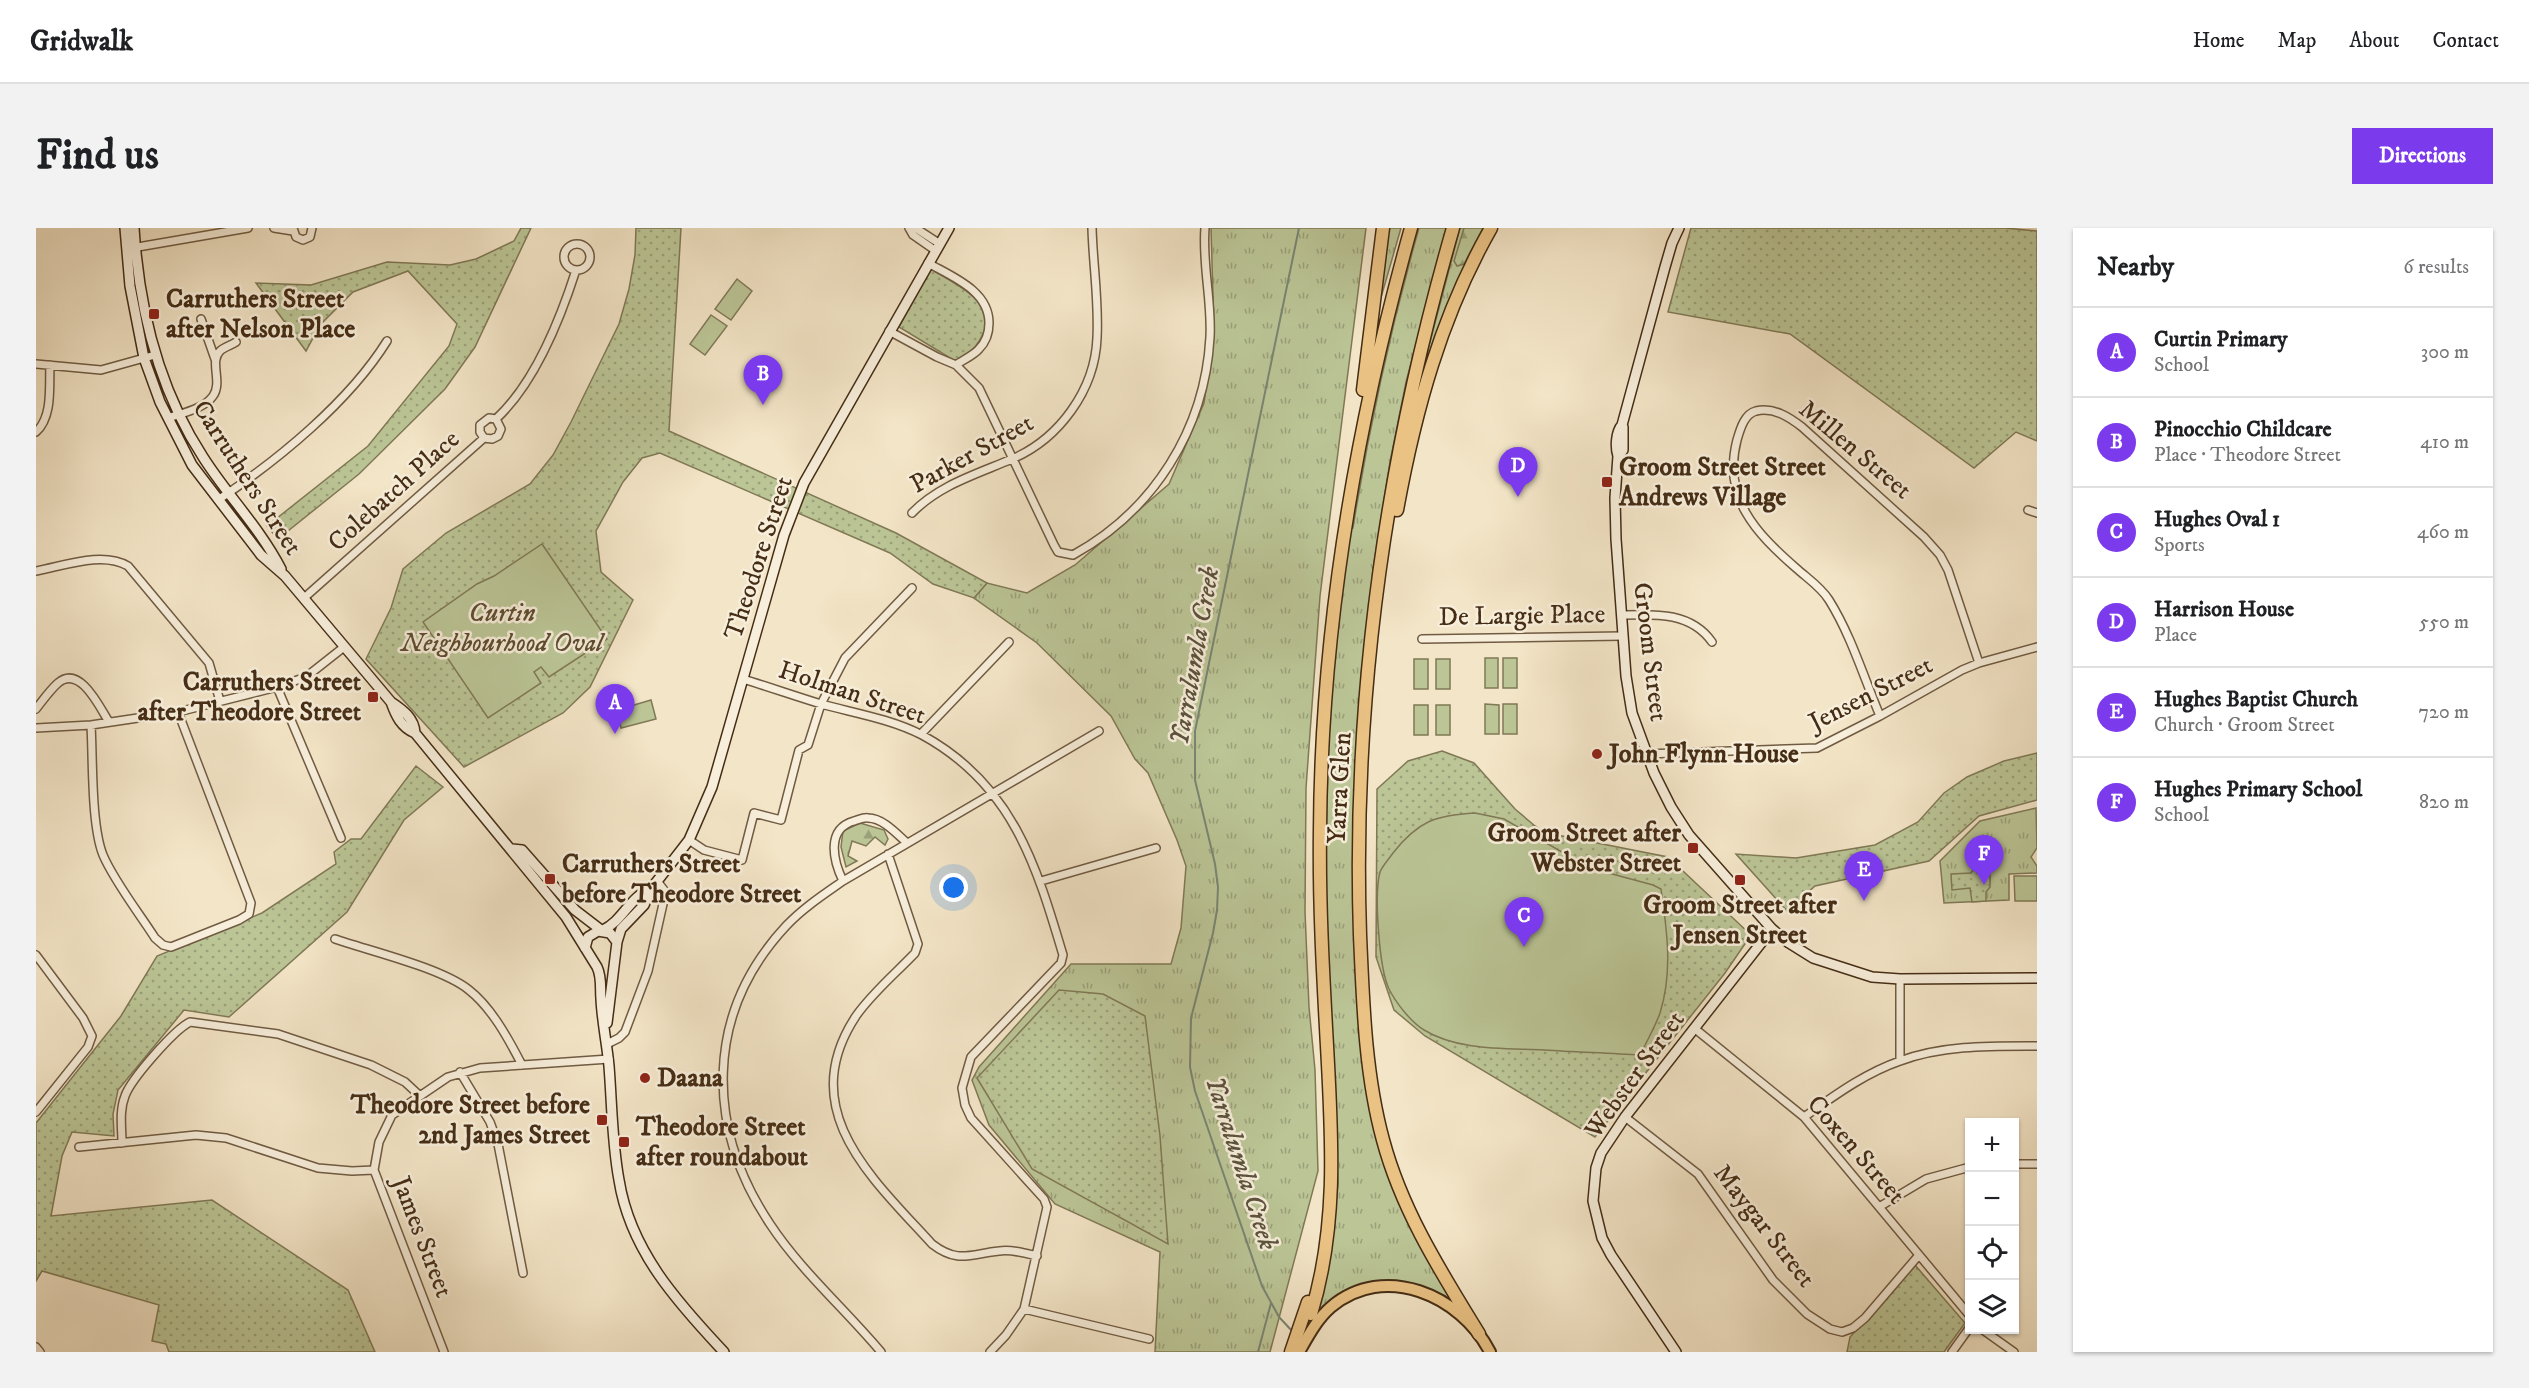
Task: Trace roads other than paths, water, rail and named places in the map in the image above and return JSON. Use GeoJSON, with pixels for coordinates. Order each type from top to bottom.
{"type":"FeatureCollection","features":[{"type":"Feature","properties":{"kind":"highway"},"geometry":{"type":"LineString","coordinates":[[1354,469],[1367,345],[1383,228]]}},
{"type":"Feature","properties":{"kind":"highway","name":"Yarra Glen"},"geometry":{"type":"LineString","coordinates":[[1312,1315],[1324,1264],[1331,1215],[1331,1138],[1320,906],[1321,790],[1332,632],[1354,469],[1383,330],[1411,228]]}},
{"type":"Feature","properties":{"kind":"highway","name":"Yarra Glen"},"geometry":{"type":"LineString","coordinates":[[1453,228],[1427,322],[1393,484],[1370,658],[1360,793],[1359,870],[1363,988],[1369,1065],[1378,1122],[1394,1174],[1413,1222],[1479,1334]]}},
{"type":"Feature","properties":{"kind":"highway"},"geometry":{"type":"LineString","coordinates":[[1360,793],[1388,562],[1410,448],[1440,336],[1454,300],[1491,228]]}},
{"type":"Feature","properties":{"kind":"highway"},"geometry":{"type":"LineString","coordinates":[[1291,1352],[1312,1315]]}},
{"type":"Feature","properties":{"kind":"main road","name":"Carruthers Street"},"geometry":{"type":"LineString","coordinates":[[125,228],[155,354],[178,414],[202,456],[270,548],[285,576]]}},
{"type":"Feature","properties":{"kind":"main road","name":"Carruthers Street"},"geometry":{"type":"LineString","coordinates":[[134,228],[130,286],[144,358],[168,418],[192,465],[261,555],[285,576],[391,702],[408,716],[414,725],[415,733],[512,849],[517,859],[575,930],[585,948]]}},
{"type":"Feature","properties":{"kind":"main road","name":"Theodore Street"},"geometry":{"type":"LineString","coordinates":[[607,1039],[612,974],[621,929],[644,905],[654,885],[689,840],[712,787],[784,535],[797,498],[949,228]]}},
{"type":"Feature","properties":{"kind":"main road","name":"Groom Street"},"geometry":{"type":"LineString","coordinates":[[1671,228],[1672,243]]}},
{"type":"Feature","properties":{"kind":"main road","name":"Groom Street"},"geometry":{"type":"LineString","coordinates":[[1679,228],[1672,243],[1622,425],[1618,429],[1615,498],[1623,636],[1632,713],[1646,754],[1671,807],[1689,835],[1772,930],[1813,958],[1872,977],[1900,979],[2037,978]]}},
{"type":"Feature","properties":{"kind":"main road","name":"Carruthers Street"},"geometry":{"type":"LineString","coordinates":[[512,849],[522,850],[574,909],[602,930]]}},
{"type":"Feature","properties":{"kind":"main road","name":"Theodore Street"},"geometry":{"type":"LineString","coordinates":[[602,930],[615,922],[639,895],[654,885]]}},
{"type":"Feature","properties":{"kind":"main road"},"geometry":{"type":"LineString","coordinates":[[602,930],[612,934],[616,946],[613,957],[607,961],[591,958],[585,948],[589,935],[602,930]]}},
{"type":"Feature","properties":{"kind":"main road","name":"Webster Street"},"geometry":{"type":"LineString","coordinates":[[1676,1352],[1611,1255],[1596,1220],[1593,1185],[1596,1168],[1601,1153],[1625,1117],[1772,930]]}},
{"type":"Feature","properties":{"kind":"main road","name":"Theodore Street"},"geometry":{"type":"LineString","coordinates":[[591,958],[600,975],[618,1180],[630,1220],[646,1256],[660,1279],[720,1350]]}},
{"type":"Feature","properties":{"kind":"main road"},"geometry":{"type":"LineString","coordinates":[[1312,1315],[1352,1294],[1369,1288],[1394,1286],[1418,1290],[1442,1301],[1463,1317],[1479,1334],[1489,1350]]}},
{"type":"Feature","properties":{"kind":"main road","name":"Yarra Glen"},"geometry":{"type":"LineString","coordinates":[[1298,1352],[1312,1315]]}},
{"type":"Feature","properties":{"kind":"street"},"geometry":{"type":"LineString","coordinates":[[131,248],[248,228]]}},
{"type":"Feature","properties":{"kind":"street"},"geometry":{"type":"LineString","coordinates":[[274,228],[293,229],[296,237],[305,240],[311,235],[312,228]]}},
{"type":"Feature","properties":{"kind":"street"},"geometry":{"type":"LineString","coordinates":[[909,228],[913,236],[938,247]]}},
{"type":"Feature","properties":{"kind":"street","name":"Parker Street"},"geometry":{"type":"LineString","coordinates":[[912,513],[927,498],[949,486],[1034,448],[1067,418],[1080,397],[1095,356],[1097,339],[1092,228]]}},
{"type":"Feature","properties":{"kind":"street"},"geometry":{"type":"LineString","coordinates":[[890,331],[937,357],[956,364],[980,388],[1058,552],[1073,555],[1118,525],[1141,504],[1174,461],[1201,395],[1208,358],[1210,303],[1205,228]]}},
{"type":"Feature","properties":{"kind":"street"},"geometry":{"type":"LineString","coordinates":[[928,263],[974,291],[985,302],[989,314],[989,329],[985,341],[978,350],[956,364]]}},
{"type":"Feature","properties":{"kind":"street","name":"Colebatch Place"},"geometry":{"type":"LineString","coordinates":[[496,419],[519,395],[562,315],[576,270]]}},
{"type":"Feature","properties":{"kind":"street"},"geometry":{"type":"LineString","coordinates":[[168,418],[198,407],[214,395],[218,382],[215,359],[201,319]]}},
{"type":"Feature","properties":{"kind":"street"},"geometry":{"type":"LineString","coordinates":[[218,500],[287,446],[342,397],[373,364],[387,341]]}},
{"type":"Feature","properties":{"kind":"street"},"geometry":{"type":"LineString","coordinates":[[215,359],[220,351],[236,342]]}},
{"type":"Feature","properties":{"kind":"street"},"geometry":{"type":"LineString","coordinates":[[36,364],[101,370],[155,354]]}},
{"type":"Feature","properties":{"kind":"street"},"geometry":{"type":"LineString","coordinates":[[36,432],[40,429],[48,409],[50,365]]}},
{"type":"Feature","properties":{"kind":"street","name":"Millen Street"},"geometry":{"type":"LineString","coordinates":[[1880,716],[1837,614],[1827,597],[1766,541],[1746,515],[1738,496],[1734,462],[1739,433],[1748,415],[1756,411],[1771,411],[1786,415],[1924,537],[1940,555],[1948,570],[1979,663]]}},
{"type":"Feature","properties":{"kind":"street","name":"Colebatch Place"},"geometry":{"type":"LineString","coordinates":[[489,418],[496,419],[500,425],[500,433],[492,440],[484,438],[480,432],[480,425],[489,418]]}},
{"type":"Feature","properties":{"kind":"street","name":"Colebatch Place"},"geometry":{"type":"LineString","coordinates":[[304,598],[484,438]]}},
{"type":"Feature","properties":{"kind":"street"},"geometry":{"type":"LineString","coordinates":[[2028,510],[2037,513]]}},
{"type":"Feature","properties":{"kind":"street"},"geometry":{"type":"LineString","coordinates":[[36,571],[106,559],[128,566],[205,656],[220,701]]}},
{"type":"Feature","properties":{"kind":"street"},"geometry":{"type":"LineString","coordinates":[[689,840],[704,850],[742,860],[754,813],[781,820],[799,750],[808,745],[821,704],[845,658],[912,588]]}},
{"type":"Feature","properties":{"kind":"street"},"geometry":{"type":"LineString","coordinates":[[1623,615],[1675,617],[1696,625],[1712,642]]}},
{"type":"Feature","properties":{"kind":"street","name":"De Largie Place"},"geometry":{"type":"LineString","coordinates":[[1422,639],[1623,636]]}},
{"type":"Feature","properties":{"kind":"street"},"geometry":{"type":"LineString","coordinates":[[921,735],[1009,642]]}},
{"type":"Feature","properties":{"kind":"street"},"geometry":{"type":"LineString","coordinates":[[36,728],[92,725],[177,712],[277,687],[306,677],[344,647]]}},
{"type":"Feature","properties":{"kind":"street","name":"Jensen Street"},"geometry":{"type":"LineString","coordinates":[[1646,754],[1817,748],[1979,663],[2037,647]]}},
{"type":"Feature","properties":{"kind":"street"},"geometry":{"type":"LineString","coordinates":[[36,709],[60,681],[69,678],[78,680],[86,687],[109,722]]}},
{"type":"Feature","properties":{"kind":"street","name":"Holman Street"},"geometry":{"type":"LineString","coordinates":[[743,679],[871,717],[921,735],[971,771],[1009,814],[1021,834],[1041,881],[1064,955],[1061,963],[1055,972],[971,1057],[962,1088],[964,1105],[971,1118],[1044,1199],[1047,1214],[1023,1309],[1006,1335],[990,1352]]}},
{"type":"Feature","properties":{"kind":"street"},"geometry":{"type":"LineString","coordinates":[[277,687],[341,838]]}},
{"type":"Feature","properties":{"kind":"street"},"geometry":{"type":"LineString","coordinates":[[92,725],[97,820],[99,840],[104,856],[155,938],[163,945],[171,947],[239,920],[249,914],[251,903],[177,712]]}},
{"type":"Feature","properties":{"kind":"street"},"geometry":{"type":"LineString","coordinates":[[880,1352],[852,1317],[796,1258],[765,1217],[738,1167],[727,1131],[723,1094],[724,1056],[732,1020],[745,985],[764,953],[808,905],[888,854],[1099,731]]}},
{"type":"Feature","properties":{"kind":"street"},"geometry":{"type":"LineString","coordinates":[[843,881],[837,867],[834,845],[837,833],[844,824],[869,817],[885,824],[907,843]]}},
{"type":"Feature","properties":{"kind":"street"},"geometry":{"type":"LineString","coordinates":[[1041,881],[1156,848]]}},
{"type":"Feature","properties":{"kind":"street"},"geometry":{"type":"LineString","coordinates":[[888,854],[918,944],[915,953],[873,996],[845,1035],[838,1051],[833,1083],[834,1101],[841,1126],[855,1155],[874,1179],[932,1244],[944,1253],[956,1257],[974,1256],[1000,1250],[1036,1256]]}},
{"type":"Feature","properties":{"kind":"street"},"geometry":{"type":"LineString","coordinates":[[607,1039],[619,1038],[625,1032],[648,971],[665,895],[664,890],[654,885]]}},
{"type":"Feature","properties":{"kind":"street"},"geometry":{"type":"LineString","coordinates":[[335,939],[454,980],[470,991],[492,1016],[522,1065]]}},
{"type":"Feature","properties":{"kind":"street"},"geometry":{"type":"LineString","coordinates":[[36,955],[83,1018],[92,1036],[88,1047],[36,1112]]}},
{"type":"Feature","properties":{"kind":"street"},"geometry":{"type":"LineString","coordinates":[[1900,979],[1900,1060]]}},
{"type":"Feature","properties":{"kind":"street"},"geometry":{"type":"LineString","coordinates":[[122,1143],[122,1106],[128,1090],[175,1033],[190,1022],[279,1034],[371,1065],[405,1082],[419,1095]]}},
{"type":"Feature","properties":{"kind":"street","name":"Coxen Street"},"geometry":{"type":"LineString","coordinates":[[1694,1028],[1804,1117],[1965,1310]]}},
{"type":"Feature","properties":{"kind":"street"},"geometry":{"type":"LineString","coordinates":[[1804,1117],[1853,1083],[1900,1060],[1958,1048],[2037,1046]]}},
{"type":"Feature","properties":{"kind":"street","name":"James Street"},"geometry":{"type":"LineString","coordinates":[[444,1352],[374,1170],[379,1142],[392,1115],[441,1080],[460,1072],[480,1068],[609,1059]]}},
{"type":"Feature","properties":{"kind":"street"},"geometry":{"type":"LineString","coordinates":[[460,1072],[490,1122],[498,1144],[523,1273]]}},
{"type":"Feature","properties":{"kind":"street","name":"Maygar Street"},"geometry":{"type":"LineString","coordinates":[[1625,1117],[1698,1174],[1773,1280],[1807,1314],[1830,1329],[1842,1332],[1853,1328],[1865,1318],[1919,1255]]}},
{"type":"Feature","properties":{"kind":"street"},"geometry":{"type":"LineString","coordinates":[[79,1147],[196,1135],[212,1136],[226,1138],[318,1168],[374,1170]]}},
{"type":"Feature","properties":{"kind":"street"},"geometry":{"type":"LineString","coordinates":[[2019,1164],[2037,1164]]}},
{"type":"Feature","properties":{"kind":"street"},"geometry":{"type":"LineString","coordinates":[[1879,1208],[1926,1179],[1965,1168]]}},
{"type":"Feature","properties":{"kind":"street"},"geometry":{"type":"LineString","coordinates":[[1023,1309],[1149,1338]]}},
{"type":"Feature","properties":{"kind":"street"},"geometry":{"type":"LineString","coordinates":[[1952,1352],[1965,1334]]}},
{"type":"Feature","properties":{"kind":"street"},"geometry":{"type":"LineString","coordinates":[[1990,1334],[2014,1352]]}},
{"type":"Feature","properties":{"kind":"street"},"geometry":{"type":"LineString","coordinates":[[36,1347],[40,1352]]}},
{"type":"Feature","properties":{"kind":"waterway","name":"Yarralumla Creek"},"geometry":{"type":"LineString","coordinates":[[1293,1332],[1279,1317],[1262,1286],[1195,1091],[1190,1067],[1191,1018],[1213,933],[1218,887],[1215,864],[1195,780],[1195,731],[1299,228]]}},
{"type":"Feature","properties":{"kind":"waterway"},"geometry":{"type":"LineString","coordinates":[[1258,1352],[1271,1303]]}},
{"type":"Feature","properties":{"kind":"place","name":"Carruthers Street after Nelson Place"},"geometry":{"type":"Point","coordinates":[154,314]}},
{"type":"Feature","properties":{"kind":"place","name":"Pinocchio Childcare"},"geometry":{"type":"Point","coordinates":[763,405]}},
{"type":"Feature","properties":{"kind":"place","name":"Groom Street Street Andrews Village"},"geometry":{"type":"Point","coordinates":[1607,482]}},
{"type":"Feature","properties":{"kind":"place","name":"Harrison House"},"geometry":{"type":"Point","coordinates":[1518,497]}},
{"type":"Feature","properties":{"kind":"place","name":"Carruthers Street after Theodore Street"},"geometry":{"type":"Point","coordinates":[373,697]}},
{"type":"Feature","properties":{"kind":"place","name":"Curtin Primary"},"geometry":{"type":"Point","coordinates":[615,734]}},
{"type":"Feature","properties":{"kind":"place","name":"John Flynn House"},"geometry":{"type":"Point","coordinates":[1597,754]}},
{"type":"Feature","properties":{"kind":"place","name":"Groom Street after Webster Street"},"geometry":{"type":"Point","coordinates":[1693,848]}},
{"type":"Feature","properties":{"kind":"place","name":"Carruthers Street before Theodore Street"},"geometry":{"type":"Point","coordinates":[550,879]}},
{"type":"Feature","properties":{"kind":"place","name":"Groom Street after Jensen Street"},"geometry":{"type":"Point","coordinates":[1740,880]}},
{"type":"Feature","properties":{"kind":"place","name":"Hughes Primary School"},"geometry":{"type":"Point","coordinates":[1984,885]}},
{"type":"Feature","properties":{"kind":"place","name":"Hughes Baptist Church"},"geometry":{"type":"Point","coordinates":[1864,901]}},
{"type":"Feature","properties":{"kind":"place","name":"Hughes Oval 1"},"geometry":{"type":"Point","coordinates":[1524,947]}},
{"type":"Feature","properties":{"kind":"place","name":"Daana"},"geometry":{"type":"Point","coordinates":[645,1078]}},
{"type":"Feature","properties":{"kind":"place","name":"Theodore Street before 2nd James Street"},"geometry":{"type":"Point","coordinates":[602,1120]}},
{"type":"Feature","properties":{"kind":"place","name":"Theodore Street after roundabout"},"geometry":{"type":"Point","coordinates":[624,1142]}},
{"type":"Feature","properties":{"kind":"park label","name":"Curtin Neighbourhood Oval"},"geometry":{"type":"Point","coordinates":[502,628]}}]}
